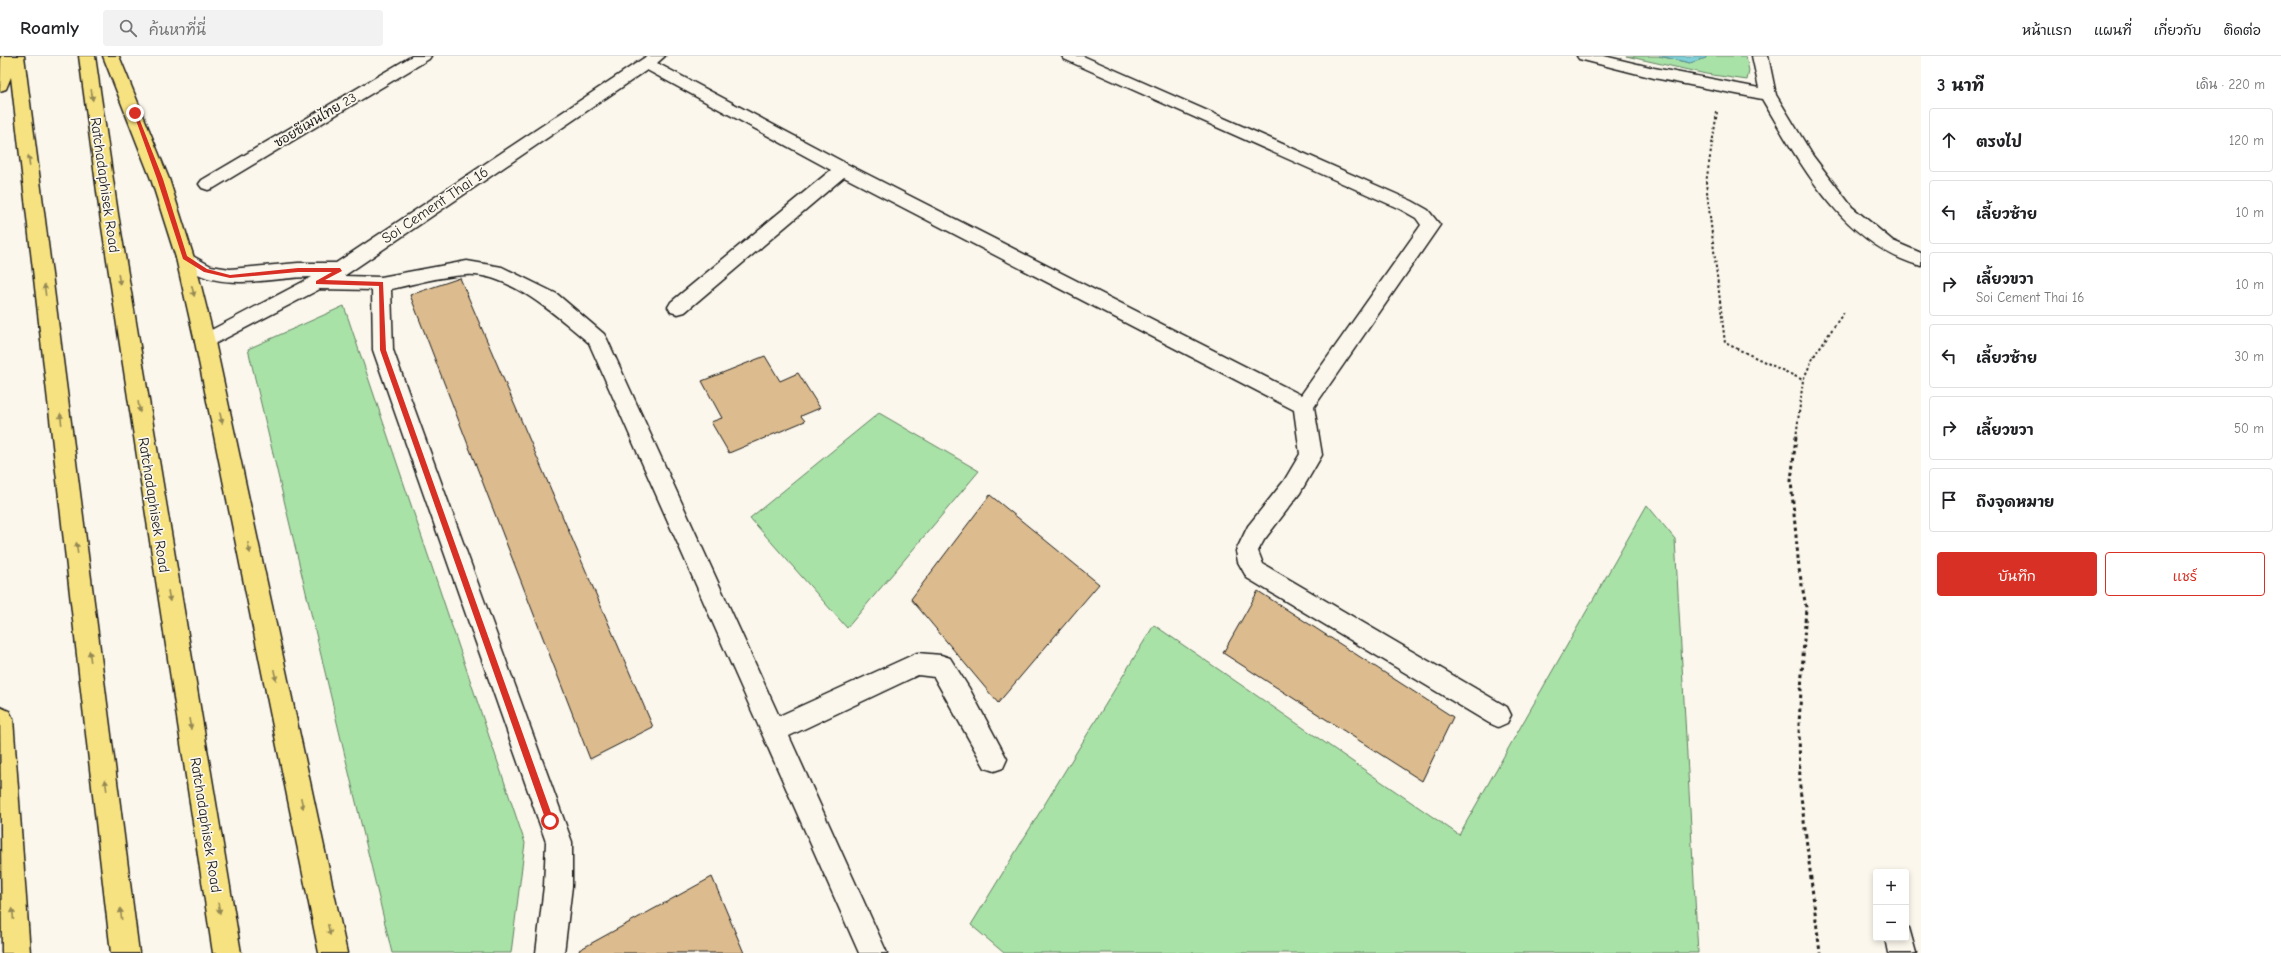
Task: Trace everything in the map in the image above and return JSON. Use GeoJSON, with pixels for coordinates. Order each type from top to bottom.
{"type":"FeatureCollection","features":[{"type":"Feature","properties":{"kind":"main road"},"geometry":{"type":"LineString","coordinates":[[0,86],[9,56]]}},
{"type":"Feature","properties":{"kind":"main road"},"geometry":{"type":"LineString","coordinates":[[16,56],[82,587],[125,953]]}},
{"type":"Feature","properties":{"kind":"main road","name":"Ratchadaphisek Road"},"geometry":{"type":"LineString","coordinates":[[87,56],[109,214],[227,953]]}},
{"type":"Feature","properties":{"kind":"main road"},"geometry":{"type":"LineString","coordinates":[[111,56],[160,179],[185,258],[205,342],[333,953]]}},
{"type":"Feature","properties":{"kind":"main road"},"geometry":{"type":"LineString","coordinates":[[0,719],[16,953]]}},
{"type":"Feature","properties":{"kind":"street","name":"ซอยซีเมนไทย 23"},"geometry":{"type":"LineString","coordinates":[[208,184],[423,56]]}},
{"type":"Feature","properties":{"kind":"street"},"geometry":{"type":"LineString","coordinates":[[1070,56],[1406,205],[1427,219],[1431,226],[1304,406],[1311,455],[1299,472],[1292,487],[1256,533],[1247,550],[1249,562],[1255,571],[1498,715]]}},
{"type":"Feature","properties":{"kind":"street"},"geometry":{"type":"LineString","coordinates":[[1585,56],[1654,73],[1768,95]]}},
{"type":"Feature","properties":{"kind":"street"},"geometry":{"type":"LineString","coordinates":[[1760,56],[1768,95],[1806,159],[1846,211],[1887,245],[1921,260]]}},
{"type":"Feature","properties":{"kind":"street"},"geometry":{"type":"LineString","coordinates":[[652,59],[843,169],[1304,406]]}},
{"type":"Feature","properties":{"kind":"street","name":"Soi Cement Thai 16"},"geometry":{"type":"LineString","coordinates":[[205,342],[340,270],[652,59]]}},
{"type":"Feature","properties":{"kind":"street"},"geometry":{"type":"LineString","coordinates":[[678,307],[843,169]]}},
{"type":"Feature","properties":{"kind":"street"},"geometry":{"type":"LineString","coordinates":[[185,258],[206,271],[230,276],[298,270],[340,270]]}},
{"type":"Feature","properties":{"kind":"street"},"geometry":{"type":"LineString","coordinates":[[318,282],[381,284],[467,268],[502,274],[550,299],[596,339],[872,953]]}},
{"type":"Feature","properties":{"kind":"street"},"geometry":{"type":"LineString","coordinates":[[381,284],[383,350],[559,842],[558,886],[550,953]]}},
{"type":"Feature","properties":{"kind":"street"},"geometry":{"type":"LineString","coordinates":[[773,731],[917,664],[941,666],[960,696],[994,759]]}},
{"type":"Feature","properties":{"kind":"street"},"geometry":{"type":"LineString","coordinates":[[1900,941],[1902,953]]}},
{"type":"Feature","properties":{"kind":"path"},"geometry":{"type":"LineString","coordinates":[[1718,107],[1706,183],[1725,343],[1803,380]]}},
{"type":"Feature","properties":{"kind":"path"},"geometry":{"type":"LineString","coordinates":[[1820,953],[1800,788],[1799,724],[1806,607],[1799,569],[1791,481],[1803,380],[1814,356],[1844,312]]}},
{"type":"Feature","properties":{"kind":"green space"},"geometry":{"type":"Polygon","coordinates":[[[1626,56],[1659,56],[1690,63],[1705,58],[1706,56],[1746,56],[1749,71],[1747,80],[1706,74],[1626,56]]]}},
{"type":"Feature","properties":{"kind":"green space"},"geometry":{"type":"Polygon","coordinates":[[[344,306],[525,843],[511,953],[392,953],[248,349],[344,306]]]}},
{"type":"Feature","properties":{"kind":"green space"},"geometry":{"type":"Polygon","coordinates":[[[879,413],[979,471],[847,628],[750,518],[879,413]]]}},
{"type":"Feature","properties":{"kind":"green space"},"geometry":{"type":"Polygon","coordinates":[[[1647,505],[1675,539],[1698,953],[1004,953],[971,925],[1154,625],[1459,835],[1647,505]]]}},
{"type":"Feature","properties":{"kind":"water"},"geometry":{"type":"Polygon","coordinates":[[[1659,56],[1706,56],[1706,58],[1690,63],[1659,56]]]}},
{"type":"Feature","properties":{"kind":"building"},"geometry":{"type":"Polygon","coordinates":[[[460,278],[653,727],[590,759],[410,295],[460,278]]]}},
{"type":"Feature","properties":{"kind":"building"},"geometry":{"type":"Polygon","coordinates":[[[765,356],[780,381],[798,373],[820,408],[801,416],[805,421],[729,453],[711,422],[722,418],[702,381],[765,356]]]}},
{"type":"Feature","properties":{"kind":"building"},"geometry":{"type":"Polygon","coordinates":[[[990,495],[1099,584],[998,703],[911,599],[990,495]]]}},
{"type":"Feature","properties":{"kind":"building"},"geometry":{"type":"Polygon","coordinates":[[[1258,591],[1453,717],[1422,781],[1223,653],[1258,591]]]}},
{"type":"Feature","properties":{"kind":"building"},"geometry":{"type":"Polygon","coordinates":[[[712,877],[744,953],[580,953],[579,950],[712,877]]]}},
{"type":"Feature","properties":{"kind":"route"},"geometry":{"type":"LineString","coordinates":[[135,113],[160,179],[185,258],[206,271],[230,276],[298,270],[340,270],[318,282],[381,284],[383,350],[550,821]]}}]}
